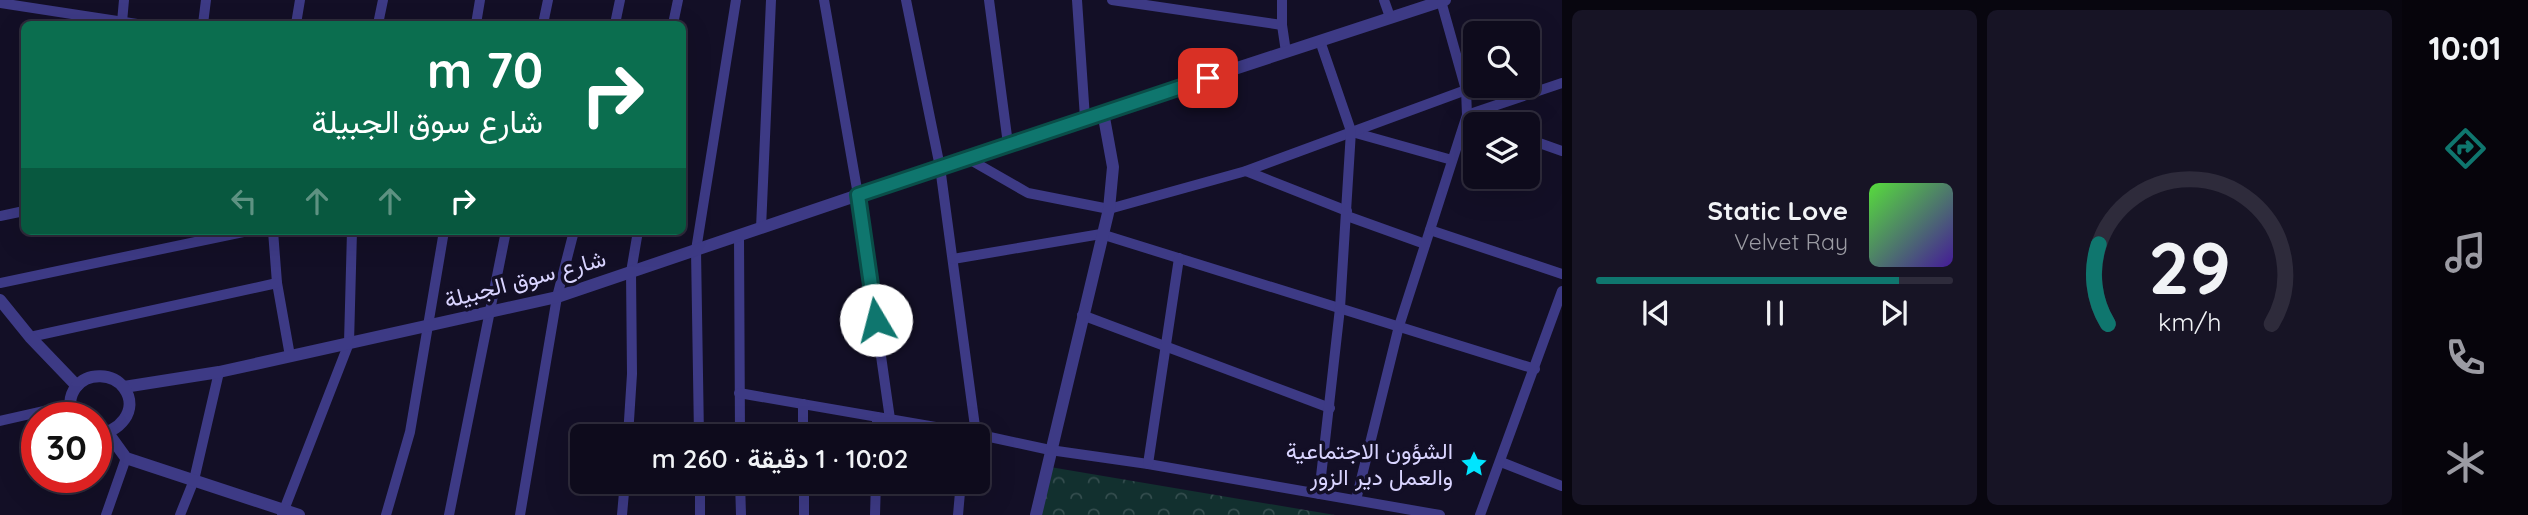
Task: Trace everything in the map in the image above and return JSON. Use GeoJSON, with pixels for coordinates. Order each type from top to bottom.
{"type":"FeatureCollection","features":[{"type":"Feature","properties":{"kind":"street"},"geometry":{"type":"LineString","coordinates":[[122,21],[124,0]]}},
{"type":"Feature","properties":{"kind":"street"},"geometry":{"type":"LineString","coordinates":[[203,21],[206,0]]}},
{"type":"Feature","properties":{"kind":"street"},"geometry":{"type":"LineString","coordinates":[[296,21],[300,0]]}},
{"type":"Feature","properties":{"kind":"street"},"geometry":{"type":"LineString","coordinates":[[378,21],[383,0]]}},
{"type":"Feature","properties":{"kind":"street"},"geometry":{"type":"LineString","coordinates":[[476,21],[480,0]]}},
{"type":"Feature","properties":{"kind":"street"},"geometry":{"type":"LineString","coordinates":[[544,21],[548,0]]}},
{"type":"Feature","properties":{"kind":"street"},"geometry":{"type":"LineString","coordinates":[[616,21],[620,0]]}},
{"type":"Feature","properties":{"kind":"street"},"geometry":{"type":"LineString","coordinates":[[674,21],[678,0]]}},
{"type":"Feature","properties":{"kind":"street"},"geometry":{"type":"LineString","coordinates":[[699,424],[696,250],[736,0]]}},
{"type":"Feature","properties":{"kind":"street"},"geometry":{"type":"LineString","coordinates":[[761,228],[771,0]]}},
{"type":"Feature","properties":{"kind":"street"},"geometry":{"type":"LineString","coordinates":[[824,0],[858,195],[890,419]]}},
{"type":"Feature","properties":{"kind":"street"},"geometry":{"type":"LineString","coordinates":[[906,0],[940,167],[953,259],[968,424]]}},
{"type":"Feature","properties":{"kind":"street"},"geometry":{"type":"LineString","coordinates":[[989,0],[1008,144]]}},
{"type":"Feature","properties":{"kind":"street"},"geometry":{"type":"LineString","coordinates":[[1077,0],[1085,118]]}},
{"type":"Feature","properties":{"kind":"street"},"geometry":{"type":"LineString","coordinates":[[1112,0],[1168,4],[1282,24]]}},
{"type":"Feature","properties":{"kind":"street"},"geometry":{"type":"LineString","coordinates":[[1282,0],[1286,52]]}},
{"type":"Feature","properties":{"kind":"street"},"geometry":{"type":"LineString","coordinates":[[1384,0],[1390,18]]}},
{"type":"Feature","properties":{"kind":"street"},"geometry":{"type":"LineString","coordinates":[[1443,1],[1463,78]]}},
{"type":"Feature","properties":{"kind":"street","name":"شارع سوق الجبيلة"},"geometry":{"type":"LineString","coordinates":[[124,387],[219,372],[557,297],[1085,118],[1443,1]]}},
{"type":"Feature","properties":{"kind":"street"},"geometry":{"type":"LineString","coordinates":[[0,3],[116,21]]}},
{"type":"Feature","properties":{"kind":"street"},"geometry":{"type":"LineString","coordinates":[[1319,494],[1340,308],[1351,131],[1320,41]]}},
{"type":"Feature","properties":{"kind":"street"},"geometry":{"type":"LineString","coordinates":[[1479,112],[1562,83]]}},
{"type":"Feature","properties":{"kind":"street"},"geometry":{"type":"LineString","coordinates":[[967,158],[1028,193],[1109,209],[1246,171],[1463,91]]}},
{"type":"Feature","properties":{"kind":"street"},"geometry":{"type":"LineString","coordinates":[[1036,515],[1109,209],[1113,167],[1103,112]]}},
{"type":"Feature","properties":{"kind":"street"},"geometry":{"type":"LineString","coordinates":[[1356,500],[1399,326],[1463,128]]}},
{"type":"Feature","properties":{"kind":"street"},"geometry":{"type":"LineString","coordinates":[[1351,131],[1452,160]]}},
{"type":"Feature","properties":{"kind":"street"},"geometry":{"type":"LineString","coordinates":[[1540,144],[1562,152]]}},
{"type":"Feature","properties":{"kind":"street"},"geometry":{"type":"LineString","coordinates":[[1246,171],[1425,244]]}},
{"type":"Feature","properties":{"kind":"street"},"geometry":{"type":"LineString","coordinates":[[0,216],[21,212]]}},
{"type":"Feature","properties":{"kind":"street"},"geometry":{"type":"LineString","coordinates":[[1430,230],[1562,274]]}},
{"type":"Feature","properties":{"kind":"street"},"geometry":{"type":"LineString","coordinates":[[953,259],[1101,234],[1535,369]]}},
{"type":"Feature","properties":{"kind":"street"},"geometry":{"type":"LineString","coordinates":[[0,283],[229,235]]}},
{"type":"Feature","properties":{"kind":"street"},"geometry":{"type":"LineString","coordinates":[[272,235],[277,283],[290,356]]}},
{"type":"Feature","properties":{"kind":"street"},"geometry":{"type":"LineString","coordinates":[[283,513],[349,344],[352,235]]}},
{"type":"Feature","properties":{"kind":"street"},"geometry":{"type":"LineString","coordinates":[[386,515],[410,432],[443,235]]}},
{"type":"Feature","properties":{"kind":"street"},"geometry":{"type":"LineString","coordinates":[[449,515],[505,235]]}},
{"type":"Feature","properties":{"kind":"street"},"geometry":{"type":"LineString","coordinates":[[520,515],[557,297],[573,235]]}},
{"type":"Feature","properties":{"kind":"street"},"geometry":{"type":"LineString","coordinates":[[629,424],[632,374],[631,272],[637,235]]}},
{"type":"Feature","properties":{"kind":"street"},"geometry":{"type":"LineString","coordinates":[[739,236],[740,424]]}},
{"type":"Feature","properties":{"kind":"street"},"geometry":{"type":"LineString","coordinates":[[1148,464],[1179,258]]}},
{"type":"Feature","properties":{"kind":"street"},"geometry":{"type":"LineString","coordinates":[[30,337],[277,283]]}},
{"type":"Feature","properties":{"kind":"street"},"geometry":{"type":"LineString","coordinates":[[1480,515],[1562,291]]}},
{"type":"Feature","properties":{"kind":"street"},"geometry":{"type":"LineString","coordinates":[[0,300],[30,337],[77,386]]}},
{"type":"Feature","properties":{"kind":"street"},"geometry":{"type":"LineString","coordinates":[[1082,315],[1329,408]]}},
{"type":"Feature","properties":{"kind":"street"},"geometry":{"type":"LineString","coordinates":[[180,515],[194,480],[219,372]]}},
{"type":"Feature","properties":{"kind":"street"},"geometry":{"type":"LineString","coordinates":[[71,402],[77,386],[94,376],[113,379],[124,387],[129,401],[127,416],[121,425],[112,429]]}},
{"type":"Feature","properties":{"kind":"street"},"geometry":{"type":"LineString","coordinates":[[739,393],[916,424]]}},
{"type":"Feature","properties":{"kind":"street"},"geometry":{"type":"LineString","coordinates":[[803,404],[803,424]]}},
{"type":"Feature","properties":{"kind":"street"},"geometry":{"type":"LineString","coordinates":[[0,421],[21,416]]}},
{"type":"Feature","properties":{"kind":"street"},"geometry":{"type":"LineString","coordinates":[[877,417],[877,424]]}},
{"type":"Feature","properties":{"kind":"street"},"geometry":{"type":"LineString","coordinates":[[990,438],[1440,515]]}},
{"type":"Feature","properties":{"kind":"street"},"geometry":{"type":"LineString","coordinates":[[112,444],[126,458],[283,513],[299,515]]}},
{"type":"Feature","properties":{"kind":"street"},"geometry":{"type":"LineString","coordinates":[[106,515],[126,458]]}},
{"type":"Feature","properties":{"kind":"street"},"geometry":{"type":"LineString","coordinates":[[1501,462],[1562,486]]}},
{"type":"Feature","properties":{"kind":"street"},"geometry":{"type":"LineString","coordinates":[[622,515],[624,494]]}},
{"type":"Feature","properties":{"kind":"street"},"geometry":{"type":"LineString","coordinates":[[700,494],[700,515]]}},
{"type":"Feature","properties":{"kind":"street"},"geometry":{"type":"LineString","coordinates":[[740,494],[741,515]]}},
{"type":"Feature","properties":{"kind":"street"},"geometry":{"type":"LineString","coordinates":[[804,494],[804,515]]}},
{"type":"Feature","properties":{"kind":"street"},"geometry":{"type":"LineString","coordinates":[[875,515],[876,494]]}},
{"type":"Feature","properties":{"kind":"street"},"geometry":{"type":"LineString","coordinates":[[958,515],[960,494]]}},
{"type":"Feature","properties":{"kind":"green space"},"geometry":{"type":"Polygon","coordinates":[[[1050,467],[1335,515],[1041,515],[1050,467]]]}},
{"type":"Feature","properties":{"kind":"place","name":"الشؤون الاجتماعية والعمل دير الزور"},"geometry":{"type":"Point","coordinates":[1474,464]}},
{"type":"Feature","properties":{"kind":"route"},"geometry":{"type":"LineString","coordinates":[[876,320],[858,195],[1208,78]]}}]}
